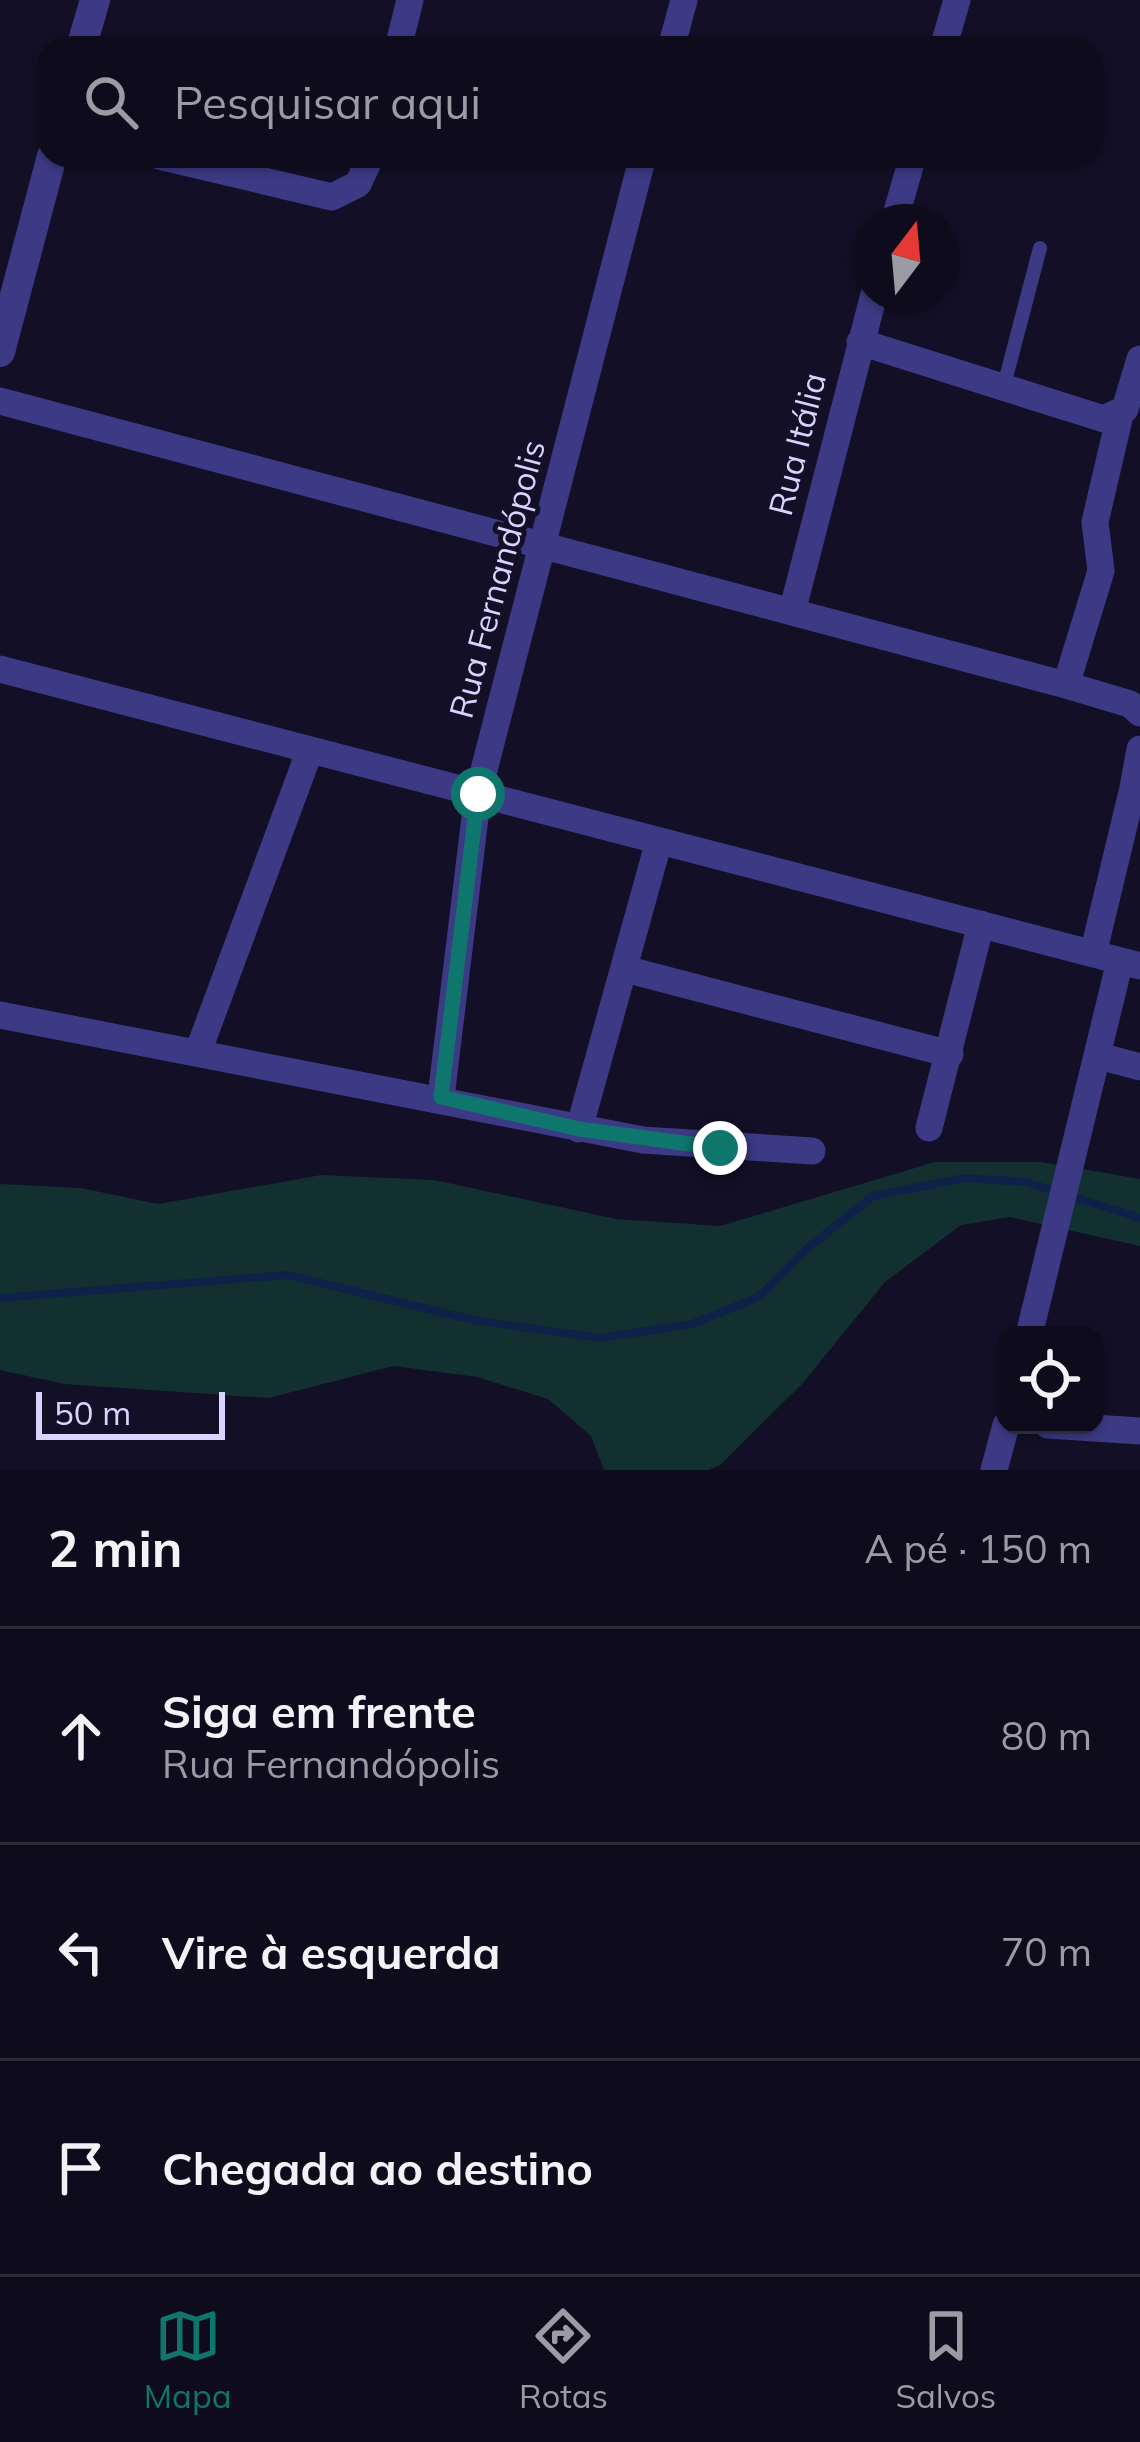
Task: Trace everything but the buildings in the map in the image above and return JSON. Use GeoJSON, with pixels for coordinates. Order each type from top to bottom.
{"type":"FeatureCollection","features":[{"type":"Feature","properties":{"kind":"street"},"geometry":{"type":"LineString","coordinates":[[84,36],[95,0]]}},
{"type":"Feature","properties":{"kind":"street"},"geometry":{"type":"LineString","coordinates":[[401,36],[410,0]]}},
{"type":"Feature","properties":{"kind":"street"},"geometry":{"type":"LineString","coordinates":[[674,36],[684,0]]}},
{"type":"Feature","properties":{"kind":"street"},"geometry":{"type":"LineString","coordinates":[[946,36],[957,0]]}},
{"type":"Feature","properties":{"kind":"street"},"geometry":{"type":"LineString","coordinates":[[0,352],[49,168]]}},
{"type":"Feature","properties":{"kind":"street"},"geometry":{"type":"LineString","coordinates":[[211,168],[332,196],[358,184],[365,168]]}},
{"type":"Feature","properties":{"kind":"street","name":"Rua Fernandópolis"},"geometry":{"type":"LineString","coordinates":[[441,1097],[478,794],[641,168]]}},
{"type":"Feature","properties":{"kind":"street"},"geometry":{"type":"LineString","coordinates":[[899,204],[910,168]]}},
{"type":"Feature","properties":{"kind":"street","name":"Rua Itália"},"geometry":{"type":"LineString","coordinates":[[792,612],[869,312]]}},
{"type":"Feature","properties":{"kind":"street"},"geometry":{"type":"LineString","coordinates":[[860,341],[1090,416],[1120,416]]}},
{"type":"Feature","properties":{"kind":"street"},"geometry":{"type":"LineString","coordinates":[[1066,686],[1102,571],[1095,522],[1120,416],[1140,359]]}},
{"type":"Feature","properties":{"kind":"street"},"geometry":{"type":"LineString","coordinates":[[0,401],[1066,686],[1130,704],[1140,713]]}},
{"type":"Feature","properties":{"kind":"street"},"geometry":{"type":"LineString","coordinates":[[0,669],[1118,960]]}},
{"type":"Feature","properties":{"kind":"street"},"geometry":{"type":"LineString","coordinates":[[1031,1326],[1099,1056],[1118,960],[1140,749]]}},
{"type":"Feature","properties":{"kind":"street"},"geometry":{"type":"LineString","coordinates":[[199,1052],[310,750]]}},
{"type":"Feature","properties":{"kind":"street"},"geometry":{"type":"LineString","coordinates":[[579,1129],[659,841]]}},
{"type":"Feature","properties":{"kind":"street"},"geometry":{"type":"LineString","coordinates":[[928,1128],[981,924]]}},
{"type":"Feature","properties":{"kind":"street"},"geometry":{"type":"LineString","coordinates":[[625,969],[950,1054]]}},
{"type":"Feature","properties":{"kind":"street"},"geometry":{"type":"LineString","coordinates":[[0,1015],[441,1097],[579,1129],[662,1142],[812,1151]]}},
{"type":"Feature","properties":{"kind":"street"},"geometry":{"type":"LineString","coordinates":[[1099,1056],[1140,1066]]}},
{"type":"Feature","properties":{"kind":"street"},"geometry":{"type":"LineString","coordinates":[[1104,1429],[1140,1431]]}},
{"type":"Feature","properties":{"kind":"street"},"geometry":{"type":"LineString","coordinates":[[994,1470],[1004,1434]]}},
{"type":"Feature","properties":{"kind":"lane"},"geometry":{"type":"LineString","coordinates":[[1004,386],[1040,248]]}},
{"type":"Feature","properties":{"kind":"green space"},"geometry":{"type":"Polygon","coordinates":[[[935,1162],[1041,1162],[1140,1179],[1140,1246],[1009,1217],[961,1225],[885,1282],[802,1384],[720,1465],[708,1470],[604,1470],[591,1436],[548,1399],[477,1377],[394,1366],[268,1398],[64,1384],[0,1370],[0,1184],[81,1188],[158,1204],[321,1175],[434,1180],[616,1219],[720,1226],[935,1162]]]}},
{"type":"Feature","properties":{"kind":"waterway"},"geometry":{"type":"LineString","coordinates":[[0,1298],[288,1275],[473,1320],[600,1338],[692,1324],[759,1297],[804,1251],[873,1196],[965,1178],[1026,1182],[1140,1218]]}},
{"type":"Feature","properties":{"kind":"route"},"geometry":{"type":"LineString","coordinates":[[478,794],[441,1097],[579,1129],[720,1148]]}}]}
